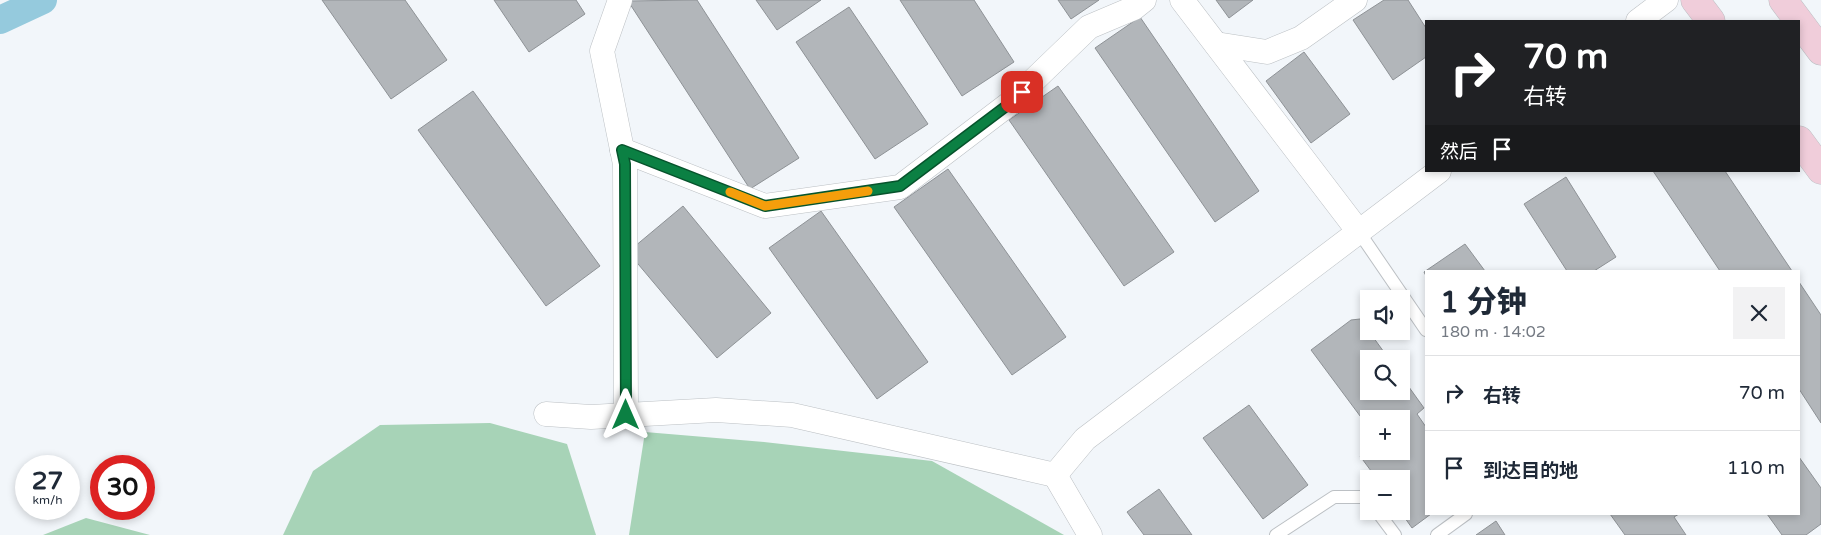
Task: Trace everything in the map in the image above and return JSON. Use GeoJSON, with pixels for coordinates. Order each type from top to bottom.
{"type":"FeatureCollection","features":[{"type":"Feature","properties":{"kind":"main road"},"geometry":{"type":"LineString","coordinates":[[1695,0],[1710,20]]}},
{"type":"Feature","properties":{"kind":"main road"},"geometry":{"type":"LineString","coordinates":[[1784,0],[1799,20]]}},
{"type":"Feature","properties":{"kind":"main road"},"geometry":{"type":"LineString","coordinates":[[1800,22],[1821,51]]}},
{"type":"Feature","properties":{"kind":"main road"},"geometry":{"type":"LineString","coordinates":[[1800,141],[1821,170]]}},
{"type":"Feature","properties":{"kind":"street"},"geometry":{"type":"LineString","coordinates":[[620,0],[602,51],[625,164],[626,415]]}},
{"type":"Feature","properties":{"kind":"street"},"geometry":{"type":"LineString","coordinates":[[622,150],[765,206],[900,186],[1009,104],[1089,27],[1134,8],[1144,0]]}},
{"type":"Feature","properties":{"kind":"street"},"geometry":{"type":"LineString","coordinates":[[1182,0],[1359,232]]}},
{"type":"Feature","properties":{"kind":"street"},"geometry":{"type":"LineString","coordinates":[[1216,44],[1267,52],[1300,38],[1354,0]]}},
{"type":"Feature","properties":{"kind":"street"},"geometry":{"type":"LineString","coordinates":[[1639,20],[1666,0]]}},
{"type":"Feature","properties":{"kind":"street"},"geometry":{"type":"LineString","coordinates":[[1055,475],[1085,439],[1438,172]]}},
{"type":"Feature","properties":{"kind":"street"},"geometry":{"type":"LineString","coordinates":[[546,414],[590,418],[716,410],[792,415],[1055,475],[1090,535]]}},
{"type":"Feature","properties":{"kind":"lane"},"geometry":{"type":"LineString","coordinates":[[1359,232],[1425,329]]}},
{"type":"Feature","properties":{"kind":"lane"},"geometry":{"type":"LineString","coordinates":[[1276,535],[1334,497],[1360,497]]}},
{"type":"Feature","properties":{"kind":"lane"},"geometry":{"type":"LineString","coordinates":[[1437,535],[1465,515]]}},
{"type":"Feature","properties":{"kind":"lane"},"geometry":{"type":"LineString","coordinates":[[1384,520],[1395,535]]}},
{"type":"Feature","properties":{"kind":"green space"},"geometry":{"type":"Polygon","coordinates":[[[490,423],[567,444],[596,535],[283,535],[313,471],[380,425],[490,423]]]}},
{"type":"Feature","properties":{"kind":"green space"},"geometry":{"type":"Polygon","coordinates":[[[645,432],[764,442],[932,461],[1064,535],[629,535],[645,432]]]}},
{"type":"Feature","properties":{"kind":"green space"},"geometry":{"type":"Polygon","coordinates":[[[86,518],[150,535],[43,535],[86,518]]]}},
{"type":"Feature","properties":{"kind":"building"},"geometry":{"type":"Polygon","coordinates":[[[322,0],[405,0],[447,60],[391,99],[322,0]]]}},
{"type":"Feature","properties":{"kind":"building"},"geometry":{"type":"Polygon","coordinates":[[[494,0],[576,0],[585,14],[529,52],[494,0]]]}},
{"type":"Feature","properties":{"kind":"building"},"geometry":{"type":"Polygon","coordinates":[[[697,0],[799,158],[750,189],[628,1],[697,0]]]}},
{"type":"Feature","properties":{"kind":"building"},"geometry":{"type":"Polygon","coordinates":[[[756,0],[821,0],[777,30],[756,0]]]}},
{"type":"Feature","properties":{"kind":"building"},"geometry":{"type":"Polygon","coordinates":[[[900,0],[974,0],[1014,62],[962,96],[900,0]]]}},
{"type":"Feature","properties":{"kind":"building"},"geometry":{"type":"Polygon","coordinates":[[[1058,0],[1099,0],[1071,19],[1058,0]]]}},
{"type":"Feature","properties":{"kind":"building"},"geometry":{"type":"Polygon","coordinates":[[[1216,0],[1253,0],[1229,18],[1216,0]]]}},
{"type":"Feature","properties":{"kind":"building"},"geometry":{"type":"Polygon","coordinates":[[[1384,0],[1408,0],[1425,26],[1425,58],[1393,80],[1353,20],[1384,0]]]}},
{"type":"Feature","properties":{"kind":"building"},"geometry":{"type":"Polygon","coordinates":[[[849,7],[928,124],[875,159],[796,42],[849,7]]]}},
{"type":"Feature","properties":{"kind":"building"},"geometry":{"type":"Polygon","coordinates":[[[1140,17],[1259,191],[1215,222],[1095,48],[1140,17]]]}},
{"type":"Feature","properties":{"kind":"building"},"geometry":{"type":"Polygon","coordinates":[[[1304,52],[1350,114],[1311,143],[1266,81],[1304,52]]]}},
{"type":"Feature","properties":{"kind":"building"},"geometry":{"type":"Polygon","coordinates":[[[1058,86],[1174,252],[1124,286],[1009,120],[1058,86]]]}},
{"type":"Feature","properties":{"kind":"building"},"geometry":{"type":"Polygon","coordinates":[[[473,91],[600,266],[546,306],[418,130],[473,91]]]}},
{"type":"Feature","properties":{"kind":"building"},"geometry":{"type":"Polygon","coordinates":[[[948,169],[1066,337],[1012,375],[894,207],[948,169]]]}},
{"type":"Feature","properties":{"kind":"building"},"geometry":{"type":"Polygon","coordinates":[[[1654,172],[1726,172],[1791,270],[1719,270],[1654,172]]]}},
{"type":"Feature","properties":{"kind":"building"},"geometry":{"type":"Polygon","coordinates":[[[1566,177],[1616,257],[1596,270],[1566,270],[1524,204],[1566,177]]]}},
{"type":"Feature","properties":{"kind":"building"},"geometry":{"type":"Polygon","coordinates":[[[683,206],[771,313],[717,358],[628,252],[683,206]]]}},
{"type":"Feature","properties":{"kind":"building"},"geometry":{"type":"Polygon","coordinates":[[[821,211],[928,362],[877,399],[769,248],[821,211]]]}},
{"type":"Feature","properties":{"kind":"building"},"geometry":{"type":"Polygon","coordinates":[[[1465,244],[1484,270],[1427,270],[1465,244]]]}},
{"type":"Feature","properties":{"kind":"building"},"geometry":{"type":"Polygon","coordinates":[[[1800,284],[1821,315],[1821,423],[1800,391],[1800,284]]]}},
{"type":"Feature","properties":{"kind":"building"},"geometry":{"type":"Polygon","coordinates":[[[1360,319],[1360,340],[1375,340],[1382,350],[1360,350],[1360,400],[1410,400],[1410,389],[1424,408],[1417,414],[1425,426],[1425,515],[1430,515],[1412,528],[1406,520],[1410,520],[1410,470],[1370,470],[1363,460],[1410,460],[1410,410],[1360,410],[1360,416],[1311,350],[1351,320],[1360,319]]]}},
{"type":"Feature","properties":{"kind":"building"},"geometry":{"type":"Polygon","coordinates":[[[1249,405],[1308,485],[1263,519],[1203,438],[1249,405]]]}},
{"type":"Feature","properties":{"kind":"building"},"geometry":{"type":"Polygon","coordinates":[[[1800,458],[1821,488],[1821,524],[1806,535],[1782,535],[1768,515],[1800,515],[1800,458]]]}},
{"type":"Feature","properties":{"kind":"building"},"geometry":{"type":"Polygon","coordinates":[[[1159,489],[1192,535],[1144,535],[1127,512],[1159,489]]]}},
{"type":"Feature","properties":{"kind":"building"},"geometry":{"type":"Polygon","coordinates":[[[1611,515],[1677,515],[1674,517],[1686,535],[1625,535],[1611,515]]]}},
{"type":"Feature","properties":{"kind":"building"},"geometry":{"type":"Polygon","coordinates":[[[1496,521],[1505,535],[1476,535],[1496,521]]]}},
{"type":"Feature","properties":{"kind":"waterway"},"geometry":{"type":"LineString","coordinates":[[0,20],[43,0]]}},
{"type":"Feature","properties":{"kind":"slow traffic"},"geometry":{"type":"LineString","coordinates":[[730,192],[765,206],[868,191]]}},
{"type":"Feature","properties":{"kind":"route"},"geometry":{"type":"LineString","coordinates":[[626,415],[625,164],[622,150],[765,206],[900,186],[1009,104],[1022,92]]}}]}
